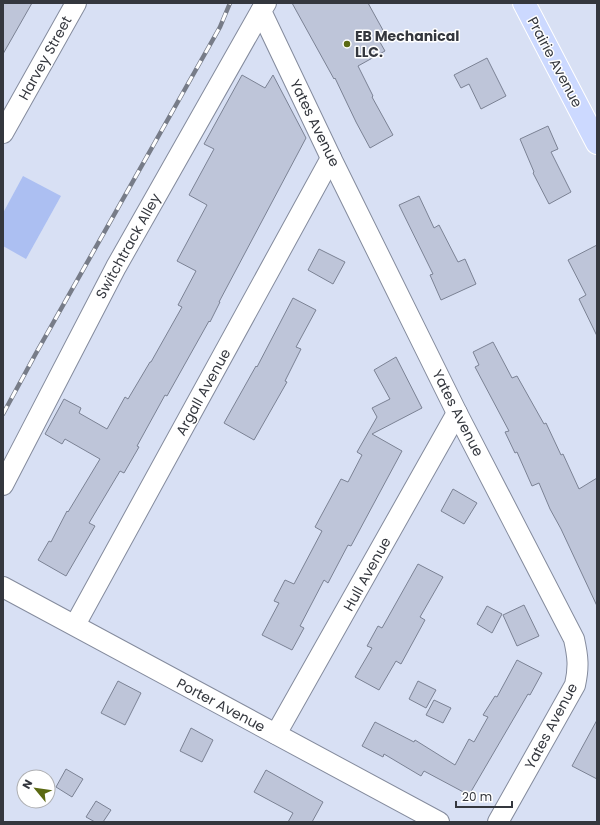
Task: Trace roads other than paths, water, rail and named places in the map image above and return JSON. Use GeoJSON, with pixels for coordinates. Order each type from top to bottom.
{"type":"FeatureCollection","features":[{"type":"Feature","properties":{"kind":"main road","name":"Prairie Avenue"},"geometry":{"type":"LineString","coordinates":[[524,3],[597,143]]}},
{"type":"Feature","properties":{"kind":"street","name":"Harvey Street"},"geometry":{"type":"LineString","coordinates":[[3,133],[76,3]]}},
{"type":"Feature","properties":{"kind":"street","name":"Yates Avenue"},"geometry":{"type":"LineString","coordinates":[[263,7],[331,158],[457,413],[574,639],[578,670],[575,685],[498,822]]}},
{"type":"Feature","properties":{"kind":"street","name":"Switchtrack Alley"},"geometry":{"type":"LineString","coordinates":[[3,485],[116,267],[263,7]]}},
{"type":"Feature","properties":{"kind":"street","name":"Argall Avenue"},"geometry":{"type":"LineString","coordinates":[[75,625],[331,158]]}},
{"type":"Feature","properties":{"kind":"street","name":"Hull Avenue"},"geometry":{"type":"LineString","coordinates":[[276,734],[457,413]]}},
{"type":"Feature","properties":{"kind":"street","name":"Porter Avenue"},"geometry":{"type":"LineString","coordinates":[[3,587],[439,822]]}},
{"type":"Feature","properties":{"kind":"railway"},"geometry":{"type":"LineString","coordinates":[[3,414],[220,27],[230,3]]}},
{"type":"Feature","properties":{"kind":"place","name":"EB Mechanical LLC."},"geometry":{"type":"Point","coordinates":[347,44]}}]}
